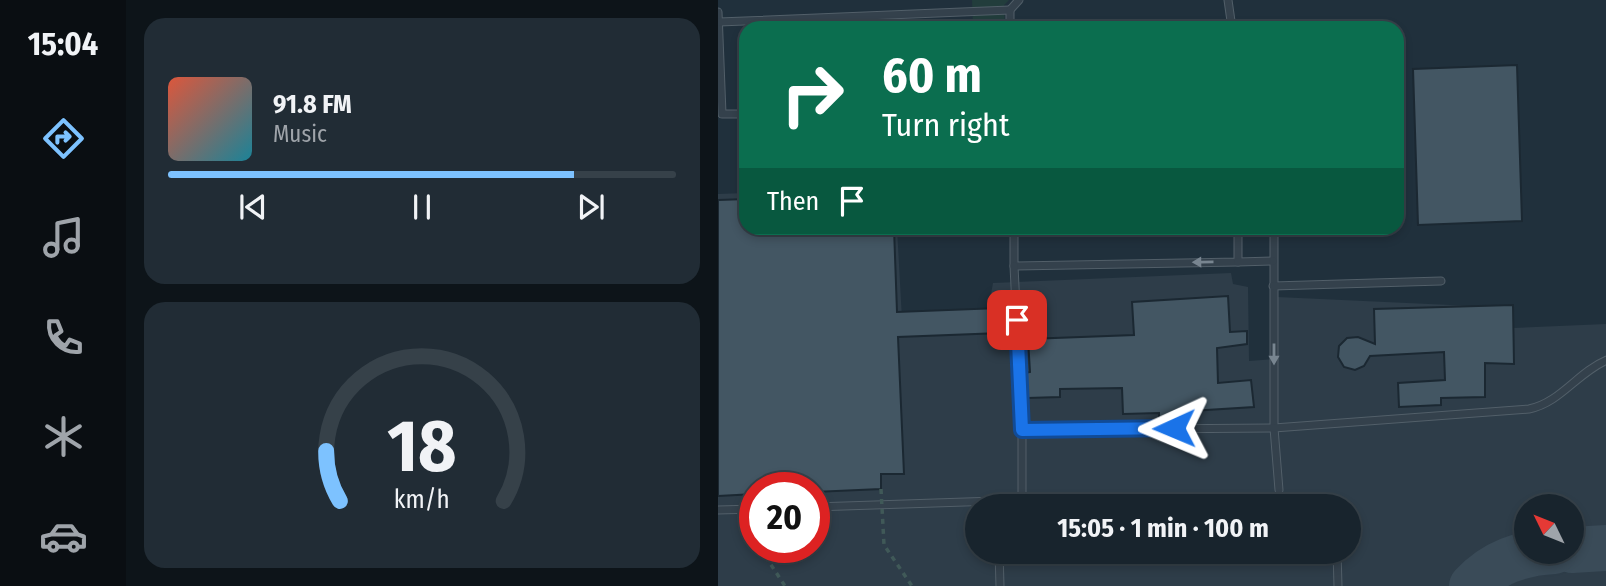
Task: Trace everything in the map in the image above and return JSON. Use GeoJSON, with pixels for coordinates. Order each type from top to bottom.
{"type":"FeatureCollection","features":[{"type":"Feature","properties":{"kind":"lane"},"geometry":{"type":"LineString","coordinates":[[741,21],[1010,9],[1019,0]]}},
{"type":"Feature","properties":{"kind":"lane"},"geometry":{"type":"LineString","coordinates":[[1228,0],[1231,21]]}},
{"type":"Feature","properties":{"kind":"lane"},"geometry":{"type":"LineString","coordinates":[[1010,9],[1010,21]]}},
{"type":"Feature","properties":{"kind":"lane"},"geometry":{"type":"LineString","coordinates":[[718,12],[722,114],[739,114]]}},
{"type":"Feature","properties":{"kind":"lane"},"geometry":{"type":"LineString","coordinates":[[719,22],[739,21]]}},
{"type":"Feature","properties":{"kind":"lane"},"geometry":{"type":"LineString","coordinates":[[1014,235],[1022,494]]}},
{"type":"Feature","properties":{"kind":"lane"},"geometry":{"type":"LineString","coordinates":[[1238,235],[1238,261]]}},
{"type":"Feature","properties":{"kind":"lane"},"geometry":{"type":"LineString","coordinates":[[1273,235],[1274,428],[1279,490]]}},
{"type":"Feature","properties":{"kind":"lane"},"geometry":{"type":"LineString","coordinates":[[1014,266],[1273,261]]}},
{"type":"Feature","properties":{"kind":"lane"},"geometry":{"type":"LineString","coordinates":[[1273,286],[1441,281]]}},
{"type":"Feature","properties":{"kind":"lane"},"geometry":{"type":"LineString","coordinates":[[1022,430],[1274,428],[1531,409],[1548,402],[1583,373],[1606,360]]}},
{"type":"Feature","properties":{"kind":"lane"},"geometry":{"type":"LineString","coordinates":[[830,507],[965,504]]}},
{"type":"Feature","properties":{"kind":"lane"},"geometry":{"type":"LineString","coordinates":[[718,510],[739,509]]}},
{"type":"Feature","properties":{"kind":"lane"},"geometry":{"type":"LineString","coordinates":[[999,564],[1000,586]]}},
{"type":"Feature","properties":{"kind":"lane"},"geometry":{"type":"LineString","coordinates":[[1337,564],[1338,586]]}},
{"type":"Feature","properties":{"kind":"path"},"geometry":{"type":"LineString","coordinates":[[881,489],[884,545],[912,586]]}},
{"type":"Feature","properties":{"kind":"path"},"geometry":{"type":"LineString","coordinates":[[770,563],[785,586]]}},
{"type":"Feature","properties":{"kind":"shaded area"},"geometry":{"type":"Polygon","coordinates":[[[739,193],[739,235],[897,235],[902,319],[987,316],[993,283],[1231,273],[1233,284],[1248,287],[1249,361],[1277,359],[1277,297],[1472,306],[1513,305],[1514,328],[1606,324],[1606,586],[718,586],[718,194],[739,193]]]}},
{"type":"Feature","properties":{"kind":"green space"},"geometry":{"type":"Polygon","coordinates":[[[972,0],[1009,0],[1004,5],[1005,21],[973,21],[972,0]]]}},
{"type":"Feature","properties":{"kind":"building"},"geometry":{"type":"Polygon","coordinates":[[[1517,65],[1522,221],[1418,225],[1413,69],[1517,65]]]}},
{"type":"Feature","properties":{"kind":"building"},"geometry":{"type":"Polygon","coordinates":[[[739,199],[739,235],[894,235],[897,312],[1000,308],[1001,333],[898,337],[904,474],[881,474],[881,489],[830,491],[830,472],[739,472],[739,495],[718,496],[718,200],[739,199]]]}},
{"type":"Feature","properties":{"kind":"building"},"geometry":{"type":"Polygon","coordinates":[[[1228,296],[1230,332],[1247,331],[1247,344],[1217,348],[1218,383],[1251,380],[1254,407],[1191,411],[1191,421],[1159,422],[1159,413],[1123,414],[1122,388],[1060,389],[1060,397],[1027,398],[1025,373],[1030,372],[1028,339],[1134,335],[1132,302],[1228,296]]]}},
{"type":"Feature","properties":{"kind":"building"},"geometry":{"type":"Polygon","coordinates":[[[1513,305],[1514,364],[1485,363],[1485,397],[1441,398],[1441,405],[1399,407],[1398,383],[1445,380],[1444,352],[1370,356],[1364,366],[1355,370],[1344,367],[1338,357],[1339,346],[1347,338],[1358,337],[1375,344],[1374,309],[1513,305]]]}},
{"type":"Feature","properties":{"kind":"taxiway"},"geometry":{"type":"LineString","coordinates":[[1584,549],[1607,548]]}},
{"type":"Feature","properties":{"kind":"taxiway"},"geometry":{"type":"LineString","coordinates":[[1472,586],[1489,571],[1514,559]]}},
{"type":"Feature","properties":{"kind":"route"},"geometry":{"type":"LineString","coordinates":[[1017,320],[1022,430],[1174,428]]}}]}
